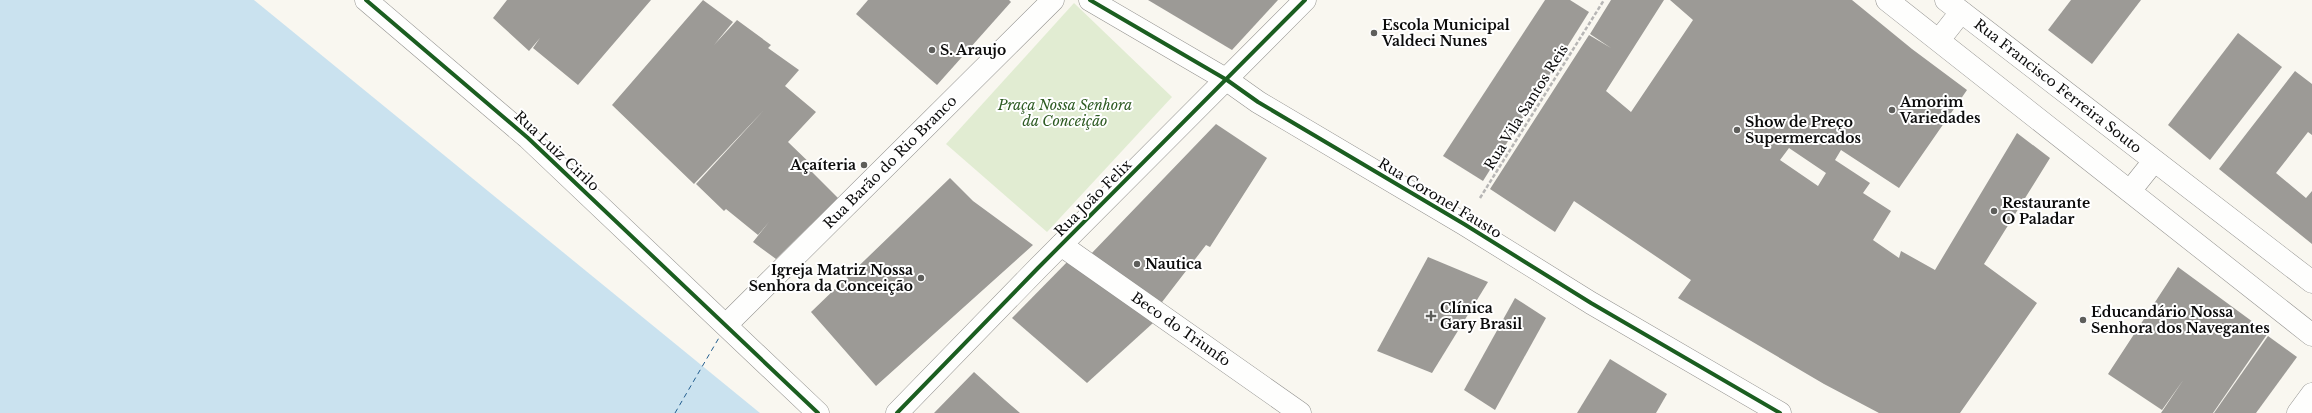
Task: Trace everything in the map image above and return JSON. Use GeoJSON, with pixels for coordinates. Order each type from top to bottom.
{"type":"FeatureCollection","features":[{"type":"Feature","properties":{"kind":"street","name":"Rua Luiz Cirilo"},"geometry":{"type":"LineString","coordinates":[[366,0],[528,138],[818,413]]}},
{"type":"Feature","properties":{"kind":"street","name":"Rua Barão do Rio Branco"},"geometry":{"type":"LineString","coordinates":[[726,325],[1054,0]]}},
{"type":"Feature","properties":{"kind":"street","name":"Rua Coronel Fausto"},"geometry":{"type":"LineString","coordinates":[[1090,0],[1227,80],[1258,102],[1464,224],[1591,303],[1780,413]]}},
{"type":"Feature","properties":{"kind":"street","name":"Rua João Felix"},"geometry":{"type":"LineString","coordinates":[[897,413],[1061,245],[1305,0]]}},
{"type":"Feature","properties":{"kind":"street"},"geometry":{"type":"LineString","coordinates":[[1887,0],[2312,335]]}},
{"type":"Feature","properties":{"kind":"street","name":"Rua Francisco Ferreira Souto"},"geometry":{"type":"LineString","coordinates":[[1939,40],[1954,6],[2069,93],[2154,161],[2312,282]]}},
{"type":"Feature","properties":{"kind":"street","name":"Rua Francisco Ferreira Souto"},"geometry":{"type":"LineString","coordinates":[[2130,191],[2154,161]]}},
{"type":"Feature","properties":{"kind":"street","name":"Beco do Triunfo"},"geometry":{"type":"LineString","coordinates":[[1061,245],[1300,413]]}},
{"type":"Feature","properties":{"kind":"street"},"geometry":{"type":"LineString","coordinates":[[2298,413],[2312,394]]}},
{"type":"Feature","properties":{"kind":"green space","name":"Praça Nossa Senhora da Conceição"},"geometry":{"type":"Polygon","coordinates":[[[1074,3],[1172,97],[1047,232],[946,144],[1074,3]]]}},
{"type":"Feature","properties":{"kind":"water"},"geometry":{"type":"Polygon","coordinates":[[[0,0],[254,0],[760,413],[0,413],[0,0]]]}},
{"type":"Feature","properties":{"kind":"building"},"geometry":{"type":"Polygon","coordinates":[[[507,0],[651,0],[578,85],[533,48],[540,38],[529,51],[493,18],[507,0]]]}},
{"type":"Feature","properties":{"kind":"building"},"geometry":{"type":"Polygon","coordinates":[[[703,0],[733,22],[714,45],[737,20],[771,45],[768,48],[799,70],[785,86],[816,112],[788,142],[816,169],[812,172],[838,198],[776,259],[753,242],[769,222],[758,235],[726,209],[724,211],[696,184],[765,109],[694,184],[612,105],[703,0]]]}},
{"type":"Feature","properties":{"kind":"building","name":"S. Araujo"},"geometry":{"type":"Polygon","coordinates":[[[868,0],[1009,0],[1011,2],[937,85],[856,14],[868,0]]]}},
{"type":"Feature","properties":{"kind":"building"},"geometry":{"type":"Polygon","coordinates":[[[1148,0],[1278,0],[1232,50],[1148,0]]]}},
{"type":"Feature","properties":{"kind":"building"},"geometry":{"type":"Polygon","coordinates":[[[1545,0],[1570,0],[1589,12],[1483,181],[1443,156],[1545,0]]]}},
{"type":"Feature","properties":{"kind":"building"},"geometry":{"type":"Polygon","coordinates":[[[1611,0],[1664,0],[1606,91],[1631,112],[1693,20],[1670,0],[1852,0],[1912,49],[1967,90],[1899,188],[1841,150],[1835,160],[1870,183],[1863,193],[1891,211],[1873,240],[1899,258],[1901,251],[1935,270],[2017,133],[2050,158],[1984,264],[2037,303],[1960,413],[1879,413],[1824,384],[1678,298],[1691,280],[1574,201],[1555,232],[1490,189],[1589,35],[1611,48],[1590,34],[1611,0]],[[1789,148],[1780,160],[1818,186],[1826,173],[1789,148]]]}},
{"type":"Feature","properties":{"kind":"building"},"geometry":{"type":"Polygon","coordinates":[[[2071,0],[2141,0],[2092,64],[2048,30],[2071,0]]]}},
{"type":"Feature","properties":{"kind":"building"},"geometry":{"type":"Polygon","coordinates":[[[2238,33],[2282,67],[2210,160],[2168,125],[2238,33]]]}},
{"type":"Feature","properties":{"kind":"building"},"geometry":{"type":"Polygon","coordinates":[[[2295,71],[2312,84],[2312,135],[2308,132],[2276,173],[2306,198],[2312,191],[2312,244],[2219,169],[2295,71]]]}},
{"type":"Feature","properties":{"kind":"building"},"geometry":{"type":"Polygon","coordinates":[[[1216,124],[1267,158],[1210,247],[1206,245],[1159,306],[1089,256],[1216,124]]]}},
{"type":"Feature","properties":{"kind":"building","name":"Igreja Matriz Nossa Senhora da Conceição"},"geometry":{"type":"Polygon","coordinates":[[[950,178],[973,201],[1033,245],[876,386],[811,312],[950,178]]]}},
{"type":"Feature","properties":{"kind":"building"},"geometry":{"type":"Polygon","coordinates":[[[1073,256],[1153,323],[1087,383],[1012,318],[1073,256]]]}},
{"type":"Feature","properties":{"kind":"building","name":"Clínica Gary Brasil"},"geometry":{"type":"Polygon","coordinates":[[[1428,257],[1488,282],[1432,373],[1377,351],[1428,257]]]}},
{"type":"Feature","properties":{"kind":"building"},"geometry":{"type":"Polygon","coordinates":[[[2178,267],[2268,333],[2213,413],[2161,413],[2184,379],[2162,410],[2108,374],[2178,267]]]}},
{"type":"Feature","properties":{"kind":"building"},"geometry":{"type":"Polygon","coordinates":[[[1515,298],[1546,318],[1495,410],[1464,390],[1515,298]]]}},
{"type":"Feature","properties":{"kind":"building"},"geometry":{"type":"Polygon","coordinates":[[[2268,336],[2297,357],[2256,413],[2214,413],[2268,336]]]}},
{"type":"Feature","properties":{"kind":"building"},"geometry":{"type":"Polygon","coordinates":[[[1610,359],[1667,394],[1656,413],[1577,413],[1610,359]]]}},
{"type":"Feature","properties":{"kind":"building"},"geometry":{"type":"Polygon","coordinates":[[[974,372],[1005,400],[1020,413],[934,413],[974,372]]]}},
{"type":"Feature","properties":{"kind":"ferry route"},"geometry":{"type":"LineString","coordinates":[[675,413],[720,336]]}},
{"type":"Feature","properties":{"kind":"cycle path"},"geometry":{"type":"LineString","coordinates":[[366,0],[528,138],[818,413]]}},
{"type":"Feature","properties":{"kind":"cycle path"},"geometry":{"type":"LineString","coordinates":[[1090,0],[1227,80],[1258,102],[1464,224],[1591,303],[1780,413]]}},
{"type":"Feature","properties":{"kind":"cycle path"},"geometry":{"type":"LineString","coordinates":[[897,413],[1038,268],[1305,0]]}},
{"type":"Feature","properties":{"kind":"place","name":"Escola Municipal Valdeci Nunes"},"geometry":{"type":"Point","coordinates":[1374,33]}},
{"type":"Feature","properties":{"kind":"place","name":"S. Araujo"},"geometry":{"type":"Point","coordinates":[932,50]}},
{"type":"Feature","properties":{"kind":"place","name":"Amorim Variedades"},"geometry":{"type":"Point","coordinates":[1892,110]}},
{"type":"Feature","properties":{"kind":"place","name":"Show de Preço Supermercados"},"geometry":{"type":"Point","coordinates":[1737,130]}},
{"type":"Feature","properties":{"kind":"place","name":"Açaíteria"},"geometry":{"type":"Point","coordinates":[864,165]}},
{"type":"Feature","properties":{"kind":"place","name":"Restaurante O Paladar"},"geometry":{"type":"Point","coordinates":[1994,211]}},
{"type":"Feature","properties":{"kind":"place","name":"Nautica"},"geometry":{"type":"Point","coordinates":[1137,264]}},
{"type":"Feature","properties":{"kind":"place","name":"Igreja Matriz Nossa Senhora da Conceição"},"geometry":{"type":"Point","coordinates":[921,278]}},
{"type":"Feature","properties":{"kind":"place","name":"Clínica Gary Brasil"},"geometry":{"type":"Point","coordinates":[1431,316]}},
{"type":"Feature","properties":{"kind":"place","name":"Educandário Nossa Senhora dos Navegantes"},"geometry":{"type":"Point","coordinates":[2083,320]}}]}
